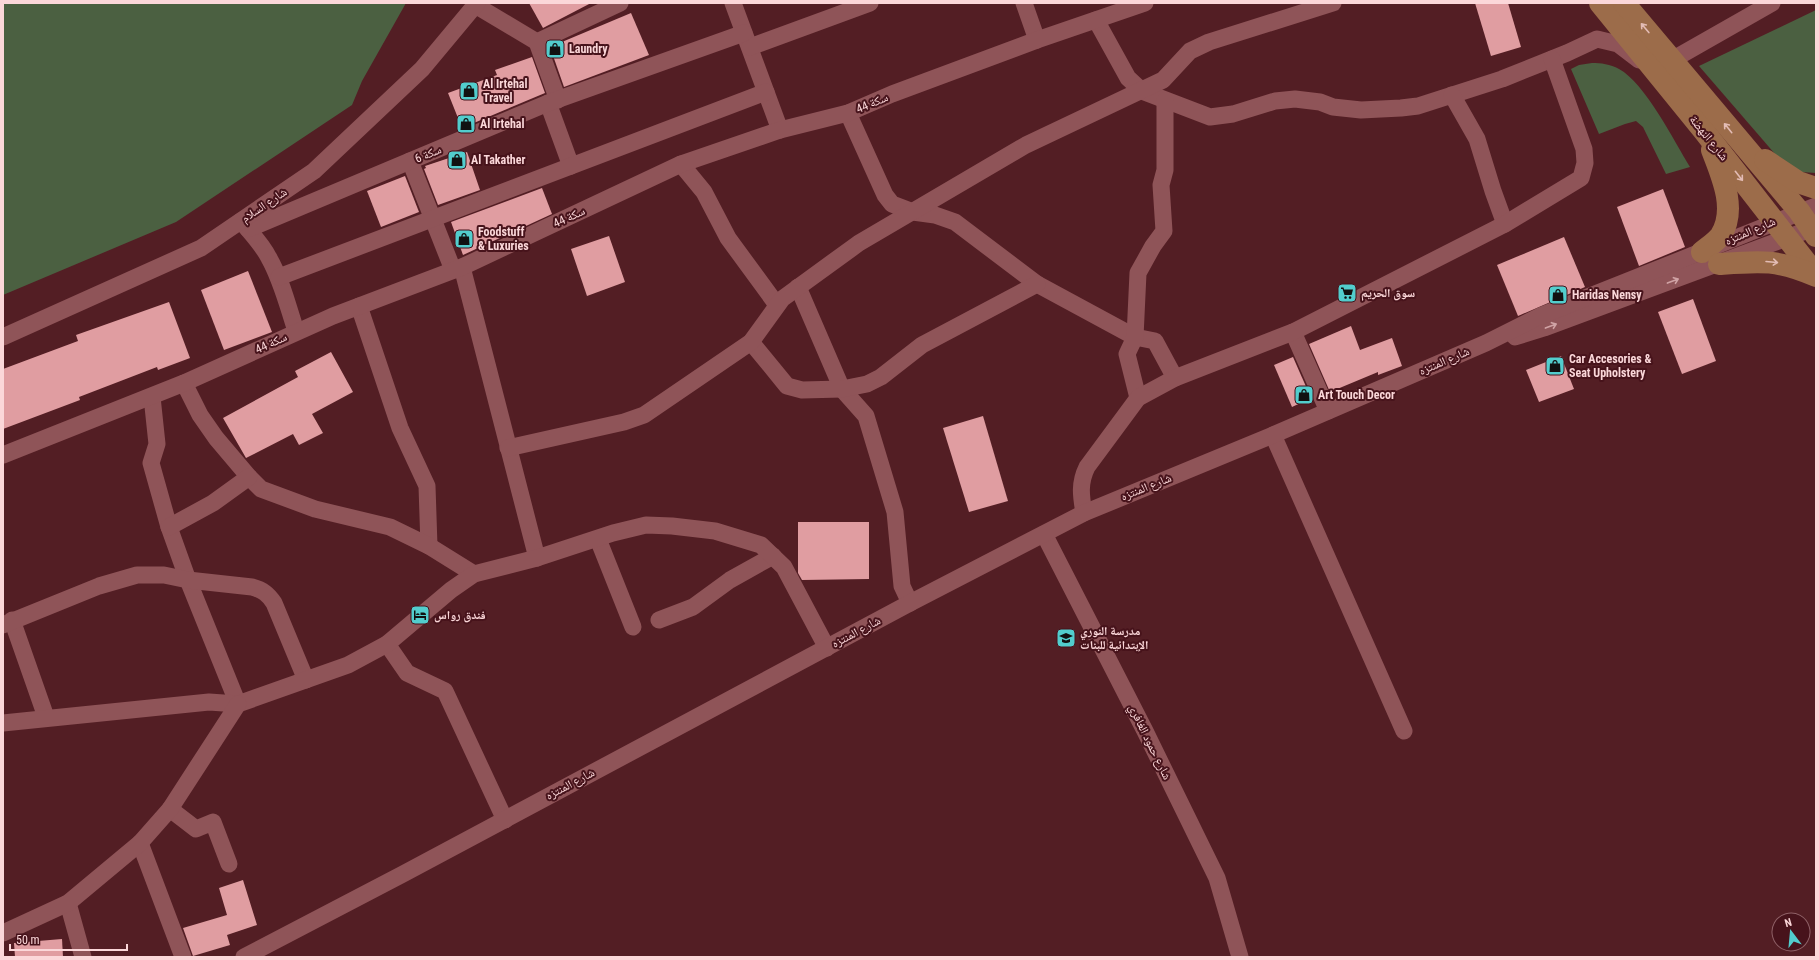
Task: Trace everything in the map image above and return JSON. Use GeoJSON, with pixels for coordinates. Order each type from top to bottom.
{"type":"FeatureCollection","features":[{"type":"Feature","properties":{"kind":"main road","name":"شارع النهضة"},"geometry":{"type":"LineString","coordinates":[[1600,3],[1742,146],[1807,208],[1814,231]]}},
{"type":"Feature","properties":{"kind":"main road","name":"شارع النهضة"},"geometry":{"type":"LineString","coordinates":[[1624,3],[1704,130],[1816,276]]}},
{"type":"Feature","properties":{"kind":"main road"},"geometry":{"type":"LineString","coordinates":[[1704,130],[1719,169],[1728,212],[1728,222],[1720,236],[1711,258],[1777,262],[1816,276]]}},
{"type":"Feature","properties":{"kind":"main road"},"geometry":{"type":"LineString","coordinates":[[1742,146],[1798,182],[1816,188]]}},
{"type":"Feature","properties":{"kind":"street"},"geometry":{"type":"LineString","coordinates":[[537,42],[620,3]]}},
{"type":"Feature","properties":{"kind":"street"},"geometry":{"type":"LineString","coordinates":[[733,3],[780,130]]}},
{"type":"Feature","properties":{"kind":"street","name":"سكة 6"},"geometry":{"type":"LineString","coordinates":[[244,225],[410,161],[553,102],[747,40],[870,3]]}},
{"type":"Feature","properties":{"kind":"street"},"geometry":{"type":"LineString","coordinates":[[1024,3],[1037,40]]}},
{"type":"Feature","properties":{"kind":"street","name":"سكة 44"},"geometry":{"type":"LineString","coordinates":[[3,455],[184,383],[296,331],[458,269],[681,164],[780,130],[848,112],[1037,40],[1145,3]]}},
{"type":"Feature","properties":{"kind":"street"},"geometry":{"type":"LineString","coordinates":[[508,448],[624,422],[644,415],[751,342],[777,305],[798,287],[859,243],[1026,145],[1142,92],[1163,80],[1190,51],[1209,42],[1333,3]]}},
{"type":"Feature","properties":{"kind":"street"},"geometry":{"type":"LineString","coordinates":[[1096,20],[1128,78],[1142,92],[1210,117],[1233,114],[1275,101],[1295,99],[1320,102],[1333,108],[1360,110],[1418,106],[1502,79],[1597,39],[1618,44],[1665,67],[1772,3]]}},
{"type":"Feature","properties":{"kind":"street"},"geometry":{"type":"LineString","coordinates":[[476,4],[537,42],[572,166]]}},
{"type":"Feature","properties":{"kind":"street","name":"شارع السلام"},"geometry":{"type":"LineString","coordinates":[[3,337],[201,248],[244,225],[314,171],[422,69],[476,4]]}},
{"type":"Feature","properties":{"kind":"street"},"geometry":{"type":"LineString","coordinates":[[1084,513],[1080,490],[1081,477],[1086,466],[1138,398],[1175,378],[1293,332],[1505,224],[1581,178],[1585,163],[1584,149],[1552,59]]}},
{"type":"Feature","properties":{"kind":"street"},"geometry":{"type":"LineString","coordinates":[[279,277],[766,92]]}},
{"type":"Feature","properties":{"kind":"street"},"geometry":{"type":"LineString","coordinates":[[1452,95],[1478,138],[1493,191],[1505,224]]}},
{"type":"Feature","properties":{"kind":"street"},"geometry":{"type":"LineString","coordinates":[[1138,398],[1127,354],[1135,337],[1138,273],[1153,246],[1164,231],[1161,185],[1165,170],[1165,101]]}},
{"type":"Feature","properties":{"kind":"street"},"geometry":{"type":"LineString","coordinates":[[848,112],[885,195],[892,204],[913,212],[935,215],[955,222],[1037,284],[1135,337],[1155,342],[1175,378]]}},
{"type":"Feature","properties":{"kind":"street"},"geometry":{"type":"LineString","coordinates":[[410,161],[432,218],[458,269],[537,558]]}},
{"type":"Feature","properties":{"kind":"street"},"geometry":{"type":"LineString","coordinates":[[681,164],[704,192],[728,238],[777,305]]}},
{"type":"Feature","properties":{"kind":"street","name":"شارع المنتزه"},"geometry":{"type":"LineString","coordinates":[[244,957],[910,603],[1084,513],[1273,435],[1486,343],[1540,316],[1711,258],[1780,229],[1807,208]]}},
{"type":"Feature","properties":{"kind":"street"},"geometry":{"type":"LineString","coordinates":[[244,225],[257,239],[269,257],[279,277],[296,331]]}},
{"type":"Feature","properties":{"kind":"street","name":"شارع المنتزه"},"geometry":{"type":"LineString","coordinates":[[1780,229],[1814,231]]}},
{"type":"Feature","properties":{"kind":"street"},"geometry":{"type":"LineString","coordinates":[[751,342],[787,386],[802,390],[842,389],[867,384],[881,377],[922,345],[1037,284]]}},
{"type":"Feature","properties":{"kind":"street"},"geometry":{"type":"LineString","coordinates":[[798,287],[842,389],[866,416],[872,432],[895,512],[902,586],[910,603]]}},
{"type":"Feature","properties":{"kind":"street"},"geometry":{"type":"LineString","coordinates":[[359,306],[400,428],[427,486],[429,546]]}},
{"type":"Feature","properties":{"kind":"street"},"geometry":{"type":"LineString","coordinates":[[1293,332],[1328,411]]}},
{"type":"Feature","properties":{"kind":"street"},"geometry":{"type":"LineString","coordinates":[[184,383],[200,415],[249,477],[261,489],[315,509],[390,527],[429,546],[474,574]]}},
{"type":"Feature","properties":{"kind":"street"},"geometry":{"type":"LineString","coordinates":[[152,396],[157,444],[151,463],[169,527],[188,580],[238,704]]}},
{"type":"Feature","properties":{"kind":"street"},"geometry":{"type":"LineString","coordinates":[[1273,435],[1404,731]]}},
{"type":"Feature","properties":{"kind":"street"},"geometry":{"type":"LineString","coordinates":[[169,527],[213,503],[249,477]]}},
{"type":"Feature","properties":{"kind":"street"},"geometry":{"type":"LineString","coordinates":[[3,723],[46,717],[209,702],[238,704],[348,665],[387,644],[451,590],[474,574],[537,558],[646,525],[672,526],[715,531],[761,545],[784,567],[827,648]]}},
{"type":"Feature","properties":{"kind":"street","name":"شارع حمود الغافري"},"geometry":{"type":"LineString","coordinates":[[1044,534],[1145,731],[1217,878],[1240,957]]}},
{"type":"Feature","properties":{"kind":"street"},"geometry":{"type":"LineString","coordinates":[[598,539],[633,627]]}},
{"type":"Feature","properties":{"kind":"street"},"geometry":{"type":"LineString","coordinates":[[659,620],[693,607],[730,580],[774,556]]}},
{"type":"Feature","properties":{"kind":"street"},"geometry":{"type":"LineString","coordinates":[[46,717],[7,622],[119,579],[153,574],[261,589],[268,594],[274,604],[306,680]]}},
{"type":"Feature","properties":{"kind":"street"},"geometry":{"type":"LineString","coordinates":[[387,644],[407,673],[445,691],[504,820]]}},
{"type":"Feature","properties":{"kind":"street"},"geometry":{"type":"LineString","coordinates":[[3,933],[68,903],[140,843],[170,809],[238,704]]}},
{"type":"Feature","properties":{"kind":"street"},"geometry":{"type":"LineString","coordinates":[[170,809],[196,829],[213,822],[229,864]]}},
{"type":"Feature","properties":{"kind":"street"},"geometry":{"type":"LineString","coordinates":[[140,843],[183,957]]}},
{"type":"Feature","properties":{"kind":"street"},"geometry":{"type":"LineString","coordinates":[[68,903],[83,957]]}},
{"type":"Feature","properties":{"kind":"green space"},"geometry":{"type":"Polygon","coordinates":[[[3,3],[406,3],[362,81],[352,105],[176,222],[3,295],[3,3]]]}},
{"type":"Feature","properties":{"kind":"green space"},"geometry":{"type":"Polygon","coordinates":[[[1816,10],[1816,173],[1801,172],[1781,161],[1699,66],[1816,10]]]}},
{"type":"Feature","properties":{"kind":"green space"},"geometry":{"type":"Polygon","coordinates":[[[1592,63],[1612,66],[1629,76],[1649,99],[1690,167],[1666,174],[1643,127],[1636,121],[1599,134],[1571,69],[1579,65],[1592,63]]]}},
{"type":"Feature","properties":{"kind":"building"},"geometry":{"type":"Polygon","coordinates":[[[529,3],[591,3],[543,28],[529,3]]]}},
{"type":"Feature","properties":{"kind":"building"},"geometry":{"type":"Polygon","coordinates":[[[1475,3],[1508,3],[1521,47],[1491,56],[1475,3]]]}},
{"type":"Feature","properties":{"kind":"building"},"geometry":{"type":"Polygon","coordinates":[[[631,13],[649,55],[564,87],[550,47],[631,13]]]}},
{"type":"Feature","properties":{"kind":"building"},"geometry":{"type":"Polygon","coordinates":[[[532,57],[545,93],[462,128],[448,93],[497,75],[495,70],[532,57]]]}},
{"type":"Feature","properties":{"kind":"building"},"geometry":{"type":"Polygon","coordinates":[[[467,152],[480,190],[438,205],[424,169],[426,168],[425,166],[467,152]]]}},
{"type":"Feature","properties":{"kind":"building"},"geometry":{"type":"Polygon","coordinates":[[[405,176],[419,212],[381,227],[367,191],[405,176]]]}},
{"type":"Feature","properties":{"kind":"building"},"geometry":{"type":"Polygon","coordinates":[[[542,188],[552,214],[463,255],[451,222],[542,188]]]}},
{"type":"Feature","properties":{"kind":"building"},"geometry":{"type":"Polygon","coordinates":[[[1663,189],[1685,247],[1639,266],[1617,207],[1663,189]]]}},
{"type":"Feature","properties":{"kind":"building"},"geometry":{"type":"Polygon","coordinates":[[[609,236],[625,282],[587,296],[571,249],[609,236]]]}},
{"type":"Feature","properties":{"kind":"building"},"geometry":{"type":"Polygon","coordinates":[[[1564,237],[1585,287],[1518,316],[1497,265],[1564,237]]]}},
{"type":"Feature","properties":{"kind":"building"},"geometry":{"type":"Polygon","coordinates":[[[248,271],[272,332],[224,350],[201,290],[248,271]]]}},
{"type":"Feature","properties":{"kind":"building"},"geometry":{"type":"Polygon","coordinates":[[[1693,299],[1716,361],[1682,374],[1658,312],[1693,299]]]}},
{"type":"Feature","properties":{"kind":"building"},"geometry":{"type":"Polygon","coordinates":[[[169,302],[190,358],[158,370],[157,367],[79,397],[80,400],[3,429],[3,369],[78,341],[76,335],[169,302]]]}},
{"type":"Feature","properties":{"kind":"building"},"geometry":{"type":"Polygon","coordinates":[[[1351,326],[1360,350],[1392,338],[1402,366],[1378,375],[1378,372],[1330,392],[1309,344],[1351,326]]]}},
{"type":"Feature","properties":{"kind":"building"},"geometry":{"type":"Polygon","coordinates":[[[331,352],[353,392],[312,414],[323,433],[299,445],[293,434],[246,458],[223,418],[298,377],[295,371],[331,352]]]}},
{"type":"Feature","properties":{"kind":"building"},"geometry":{"type":"Polygon","coordinates":[[[1561,356],[1574,389],[1539,402],[1526,370],[1561,356]]]}},
{"type":"Feature","properties":{"kind":"building"},"geometry":{"type":"Polygon","coordinates":[[[1293,357],[1311,398],[1292,407],[1274,365],[1293,357]]]}},
{"type":"Feature","properties":{"kind":"building"},"geometry":{"type":"Polygon","coordinates":[[[983,416],[1008,501],[969,512],[943,428],[983,416]]]}},
{"type":"Feature","properties":{"kind":"building"},"geometry":{"type":"Polygon","coordinates":[[[798,522],[869,522],[869,579],[802,580],[798,573],[798,522]]]}},
{"type":"Feature","properties":{"kind":"building"},"geometry":{"type":"Polygon","coordinates":[[[243,880],[257,925],[227,935],[230,945],[193,956],[183,928],[227,915],[219,888],[243,880]]]}},
{"type":"Feature","properties":{"kind":"building"},"geometry":{"type":"Polygon","coordinates":[[[62,939],[63,957],[15,957],[14,943],[62,939]]]}},
{"type":"Feature","properties":{"kind":"place","name":"Laundry"},"geometry":{"type":"Point","coordinates":[555,49]}},
{"type":"Feature","properties":{"kind":"place","name":"Al Irtehal Travel"},"geometry":{"type":"Point","coordinates":[469,91]}},
{"type":"Feature","properties":{"kind":"place","name":"Al Irtehal"},"geometry":{"type":"Point","coordinates":[466,124]}},
{"type":"Feature","properties":{"kind":"place","name":"Al Takather"},"geometry":{"type":"Point","coordinates":[457,160]}},
{"type":"Feature","properties":{"kind":"place","name":"Foodstuff & Luxuries"},"geometry":{"type":"Point","coordinates":[464,239]}},
{"type":"Feature","properties":{"kind":"place","name":"سوق الحريم"},"geometry":{"type":"Point","coordinates":[1347,293]}},
{"type":"Feature","properties":{"kind":"place","name":"Haridas Nensy"},"geometry":{"type":"Point","coordinates":[1558,295]}},
{"type":"Feature","properties":{"kind":"place","name":"Car Accesories & Seat Upholstery"},"geometry":{"type":"Point","coordinates":[1555,366]}},
{"type":"Feature","properties":{"kind":"place","name":"Art Touch Decor"},"geometry":{"type":"Point","coordinates":[1304,395]}},
{"type":"Feature","properties":{"kind":"place","name":"فندق رواس"},"geometry":{"type":"Point","coordinates":[420,615]}},
{"type":"Feature","properties":{"kind":"place","name":"مدرسة النوري الإبتدائية للبنات"},"geometry":{"type":"Point","coordinates":[1066,638]}}]}
